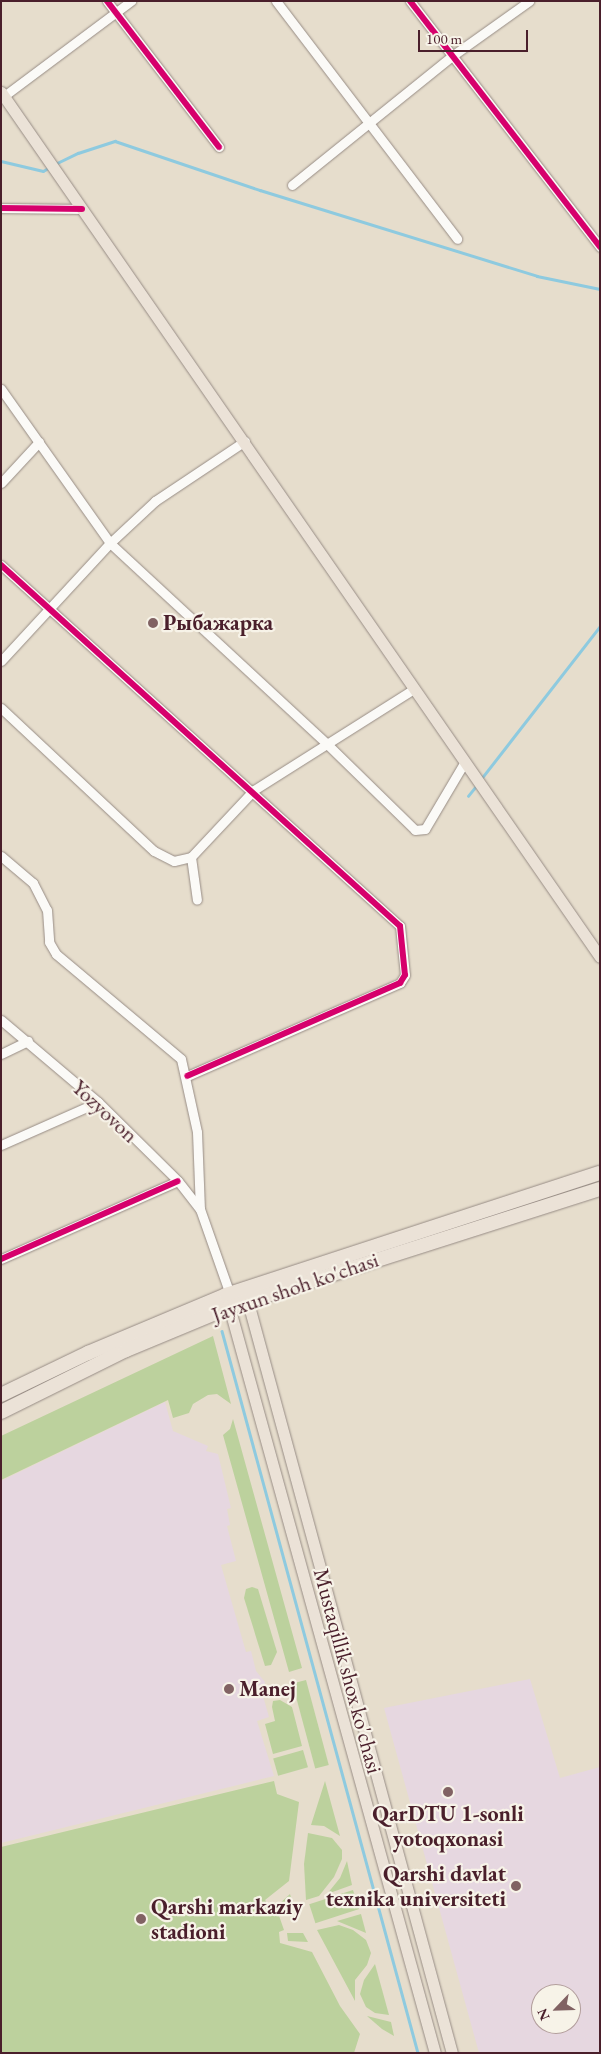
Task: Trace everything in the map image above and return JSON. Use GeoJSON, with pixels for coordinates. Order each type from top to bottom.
{"type":"FeatureCollection","features":[{"type":"Feature","properties":{"kind":"highway","name":"Jayxun shoh ko'chasi"},"geometry":{"type":"LineString","coordinates":[[246,1295],[600,1173]]}},
{"type":"Feature","properties":{"kind":"highway","name":"Jayxun shoh ko'chasi"},"geometry":{"type":"LineString","coordinates":[[1,1395],[88,1353],[229,1299],[600,1189]]}},
{"type":"Feature","properties":{"kind":"highway","name":"Jayxun shoh ko'chasi"},"geometry":{"type":"LineString","coordinates":[[1,1412],[229,1299]]}},
{"type":"Feature","properties":{"kind":"main road"},"geometry":{"type":"LineString","coordinates":[[3,94],[57,175],[245,441],[464,762],[600,957]]}},
{"type":"Feature","properties":{"kind":"main road","name":"Mustaqillik shox ko'chasi"},"geometry":{"type":"LineString","coordinates":[[246,1295],[452,2053]]}},
{"type":"Feature","properties":{"kind":"main road","name":"Mustaqillik shox ko'chasi"},"geometry":{"type":"LineString","coordinates":[[229,1299],[434,2053]]}},
{"type":"Feature","properties":{"kind":"main road"},"geometry":{"type":"LineString","coordinates":[[430,2034],[446,2030]]}},
{"type":"Feature","properties":{"kind":"street"},"geometry":{"type":"LineString","coordinates":[[107,1],[219,147]]}},
{"type":"Feature","properties":{"kind":"street"},"geometry":{"type":"LineString","coordinates":[[3,94],[131,1]]}},
{"type":"Feature","properties":{"kind":"street"},"geometry":{"type":"LineString","coordinates":[[276,1],[457,239]]}},
{"type":"Feature","properties":{"kind":"street"},"geometry":{"type":"LineString","coordinates":[[410,1],[600,248]]}},
{"type":"Feature","properties":{"kind":"street"},"geometry":{"type":"LineString","coordinates":[[292,185],[452,56],[528,1]]}},
{"type":"Feature","properties":{"kind":"street"},"geometry":{"type":"LineString","coordinates":[[1,208],[82,209]]}},
{"type":"Feature","properties":{"kind":"street"},"geometry":{"type":"LineString","coordinates":[[1,389],[110,543],[326,743],[415,830],[421,832],[460,774],[464,762]]}},
{"type":"Feature","properties":{"kind":"street"},"geometry":{"type":"LineString","coordinates":[[1,661],[110,543],[155,501],[245,441]]}},
{"type":"Feature","properties":{"kind":"street"},"geometry":{"type":"LineString","coordinates":[[1,483],[40,442]]}},
{"type":"Feature","properties":{"kind":"street"},"geometry":{"type":"LineString","coordinates":[[1,565],[254,790],[400,926],[405,975],[400,984],[187,1076]]}},
{"type":"Feature","properties":{"kind":"street"},"geometry":{"type":"LineString","coordinates":[[1,708],[158,855],[174,861],[191,857],[254,790],[414,689]]}},
{"type":"Feature","properties":{"kind":"street"},"geometry":{"type":"LineString","coordinates":[[1,856],[33,883],[47,910],[48,936],[56,954],[182,1059],[197,1132],[200,1209],[229,1299]]}},
{"type":"Feature","properties":{"kind":"street"},"geometry":{"type":"LineString","coordinates":[[191,857],[197,900]]}},
{"type":"Feature","properties":{"kind":"street","name":"Yozyovon"},"geometry":{"type":"LineString","coordinates":[[1,1020],[98,1102],[178,1181],[200,1209]]}},
{"type":"Feature","properties":{"kind":"street"},"geometry":{"type":"LineString","coordinates":[[1,1054],[28,1041]]}},
{"type":"Feature","properties":{"kind":"street"},"geometry":{"type":"LineString","coordinates":[[1,1145],[98,1102]]}},
{"type":"Feature","properties":{"kind":"street"},"geometry":{"type":"LineString","coordinates":[[1,1259],[178,1181]]}},
{"type":"Feature","properties":{"kind":"shaded area"},"geometry":{"type":"Polygon","coordinates":[[[165,1402],[173,1431],[208,1446],[206,1451],[218,1454],[231,1508],[227,1509],[230,1525],[227,1526],[236,1561],[221,1565],[246,1652],[251,1651],[256,1671],[265,1682],[263,1696],[269,1717],[257,1721],[274,1776],[1,1843],[1,1481],[165,1402]]]}},
{"type":"Feature","properties":{"kind":"shaded area","name":"Qarshi davlat texnika universiteti"},"geometry":{"type":"Polygon","coordinates":[[[530,1679],[560,1778],[600,1767],[600,2053],[479,2053],[384,1708],[530,1679]]]}},
{"type":"Feature","properties":{"kind":"green space"},"geometry":{"type":"Polygon","coordinates":[[[213,1336],[231,1404],[217,1394],[208,1395],[193,1404],[189,1413],[173,1418],[168,1400],[1,1480],[1,1436],[213,1336]]]}},
{"type":"Feature","properties":{"kind":"green space"},"geometry":{"type":"Polygon","coordinates":[[[233,1419],[302,1668],[289,1672],[223,1435],[230,1429],[233,1419]]]}},
{"type":"Feature","properties":{"kind":"green space"},"geometry":{"type":"Polygon","coordinates":[[[252,1587],[258,1589],[277,1652],[271,1665],[265,1666],[244,1598],[246,1589],[252,1587]]]}},
{"type":"Feature","properties":{"kind":"green space"},"geometry":{"type":"Polygon","coordinates":[[[306,1680],[329,1765],[315,1769],[292,1684],[306,1680]]]}},
{"type":"Feature","properties":{"kind":"green space"},"geometry":{"type":"Polygon","coordinates":[[[280,1700],[292,1707],[302,1746],[273,1754],[265,1724],[275,1721],[272,1707],[273,1701],[280,1700]]]}},
{"type":"Feature","properties":{"kind":"green space"},"geometry":{"type":"Polygon","coordinates":[[[303,1750],[308,1767],[278,1776],[273,1759],[303,1750]]]}},
{"type":"Feature","properties":{"kind":"green space","name":"Qarshi markaziy stadioni"},"geometry":{"type":"Polygon","coordinates":[[[274,1781],[277,1794],[299,1802],[289,1881],[265,1900],[271,1908],[276,1907],[284,1930],[279,1932],[280,1943],[312,1952],[340,2006],[360,2034],[354,2053],[1,2053],[1,1847],[274,1781]]]}},
{"type":"Feature","properties":{"kind":"green space"},"geometry":{"type":"Polygon","coordinates":[[[325,1781],[340,1836],[324,1826],[311,1825],[325,1781]]]}},
{"type":"Feature","properties":{"kind":"green space"},"geometry":{"type":"Polygon","coordinates":[[[308,1833],[332,1838],[342,1850],[342,1859],[334,1877],[319,1896],[306,1900],[304,1864],[308,1833]]]}},
{"type":"Feature","properties":{"kind":"green space"},"geometry":{"type":"Polygon","coordinates":[[[347,1861],[352,1885],[327,1894],[340,1878],[347,1861]]]}},
{"type":"Feature","properties":{"kind":"green space"},"geometry":{"type":"Polygon","coordinates":[[[353,1890],[359,1909],[315,1923],[309,1904],[353,1890]]]}},
{"type":"Feature","properties":{"kind":"green space"},"geometry":{"type":"Polygon","coordinates":[[[290,1894],[292,1901],[280,1913],[277,1906],[290,1894]]]}},
{"type":"Feature","properties":{"kind":"green space"},"geometry":{"type":"Polygon","coordinates":[[[361,1914],[366,1933],[337,1921],[361,1914]]]}},
{"type":"Feature","properties":{"kind":"green space"},"geometry":{"type":"Polygon","coordinates":[[[339,1925],[353,1930],[366,1940],[371,1953],[367,1965],[355,1980],[355,2001],[317,1930],[339,1925]]]}},
{"type":"Feature","properties":{"kind":"green space"},"geometry":{"type":"Polygon","coordinates":[[[287,1933],[303,1933],[308,1942],[288,1941],[287,1933]]]}},
{"type":"Feature","properties":{"kind":"green space"},"geometry":{"type":"Polygon","coordinates":[[[375,1964],[389,2015],[375,2013],[366,2007],[360,1994],[364,1980],[375,1964]]]}},
{"type":"Feature","properties":{"kind":"green space"},"geometry":{"type":"Polygon","coordinates":[[[367,2016],[391,2022],[394,2036],[382,2029],[367,2016]]]}},
{"type":"Feature","properties":{"kind":"waterway"},"geometry":{"type":"LineString","coordinates":[[55,164],[78,153],[115,141],[260,190],[537,276],[600,289]]}},
{"type":"Feature","properties":{"kind":"waterway"},"geometry":{"type":"LineString","coordinates":[[1,161],[43,171],[50,167]]}},
{"type":"Feature","properties":{"kind":"waterway"},"geometry":{"type":"LineString","coordinates":[[481,779],[600,626]]}},
{"type":"Feature","properties":{"kind":"waterway"},"geometry":{"type":"LineString","coordinates":[[468,796],[476,786]]}},
{"type":"Feature","properties":{"kind":"waterway"},"geometry":{"type":"LineString","coordinates":[[222,1331],[418,2053]]}},
{"type":"Feature","properties":{"kind":"cycle path"},"geometry":{"type":"LineString","coordinates":[[107,1],[219,147]]}},
{"type":"Feature","properties":{"kind":"cycle path"},"geometry":{"type":"LineString","coordinates":[[410,1],[600,247]]}},
{"type":"Feature","properties":{"kind":"cycle path"},"geometry":{"type":"LineString","coordinates":[[1,208],[82,209]]}},
{"type":"Feature","properties":{"kind":"cycle path"},"geometry":{"type":"LineString","coordinates":[[1,565],[400,926],[405,975],[400,983],[187,1076]]}},
{"type":"Feature","properties":{"kind":"cycle path"},"geometry":{"type":"LineString","coordinates":[[1,1259],[178,1181]]}},
{"type":"Feature","properties":{"kind":"place","name":"Рыбажарка"},"geometry":{"type":"Point","coordinates":[153,623]}},
{"type":"Feature","properties":{"kind":"place","name":"Manej"},"geometry":{"type":"Point","coordinates":[229,1689]}},
{"type":"Feature","properties":{"kind":"place","name":"QarDTU 1-sonli yotoqxonasi"},"geometry":{"type":"Point","coordinates":[448,1792]}},
{"type":"Feature","properties":{"kind":"place","name":"Qarshi davlat texnika universiteti"},"geometry":{"type":"Point","coordinates":[516,1886]}},
{"type":"Feature","properties":{"kind":"place","name":"Qarshi markaziy stadioni"},"geometry":{"type":"Point","coordinates":[141,1919]}}]}
